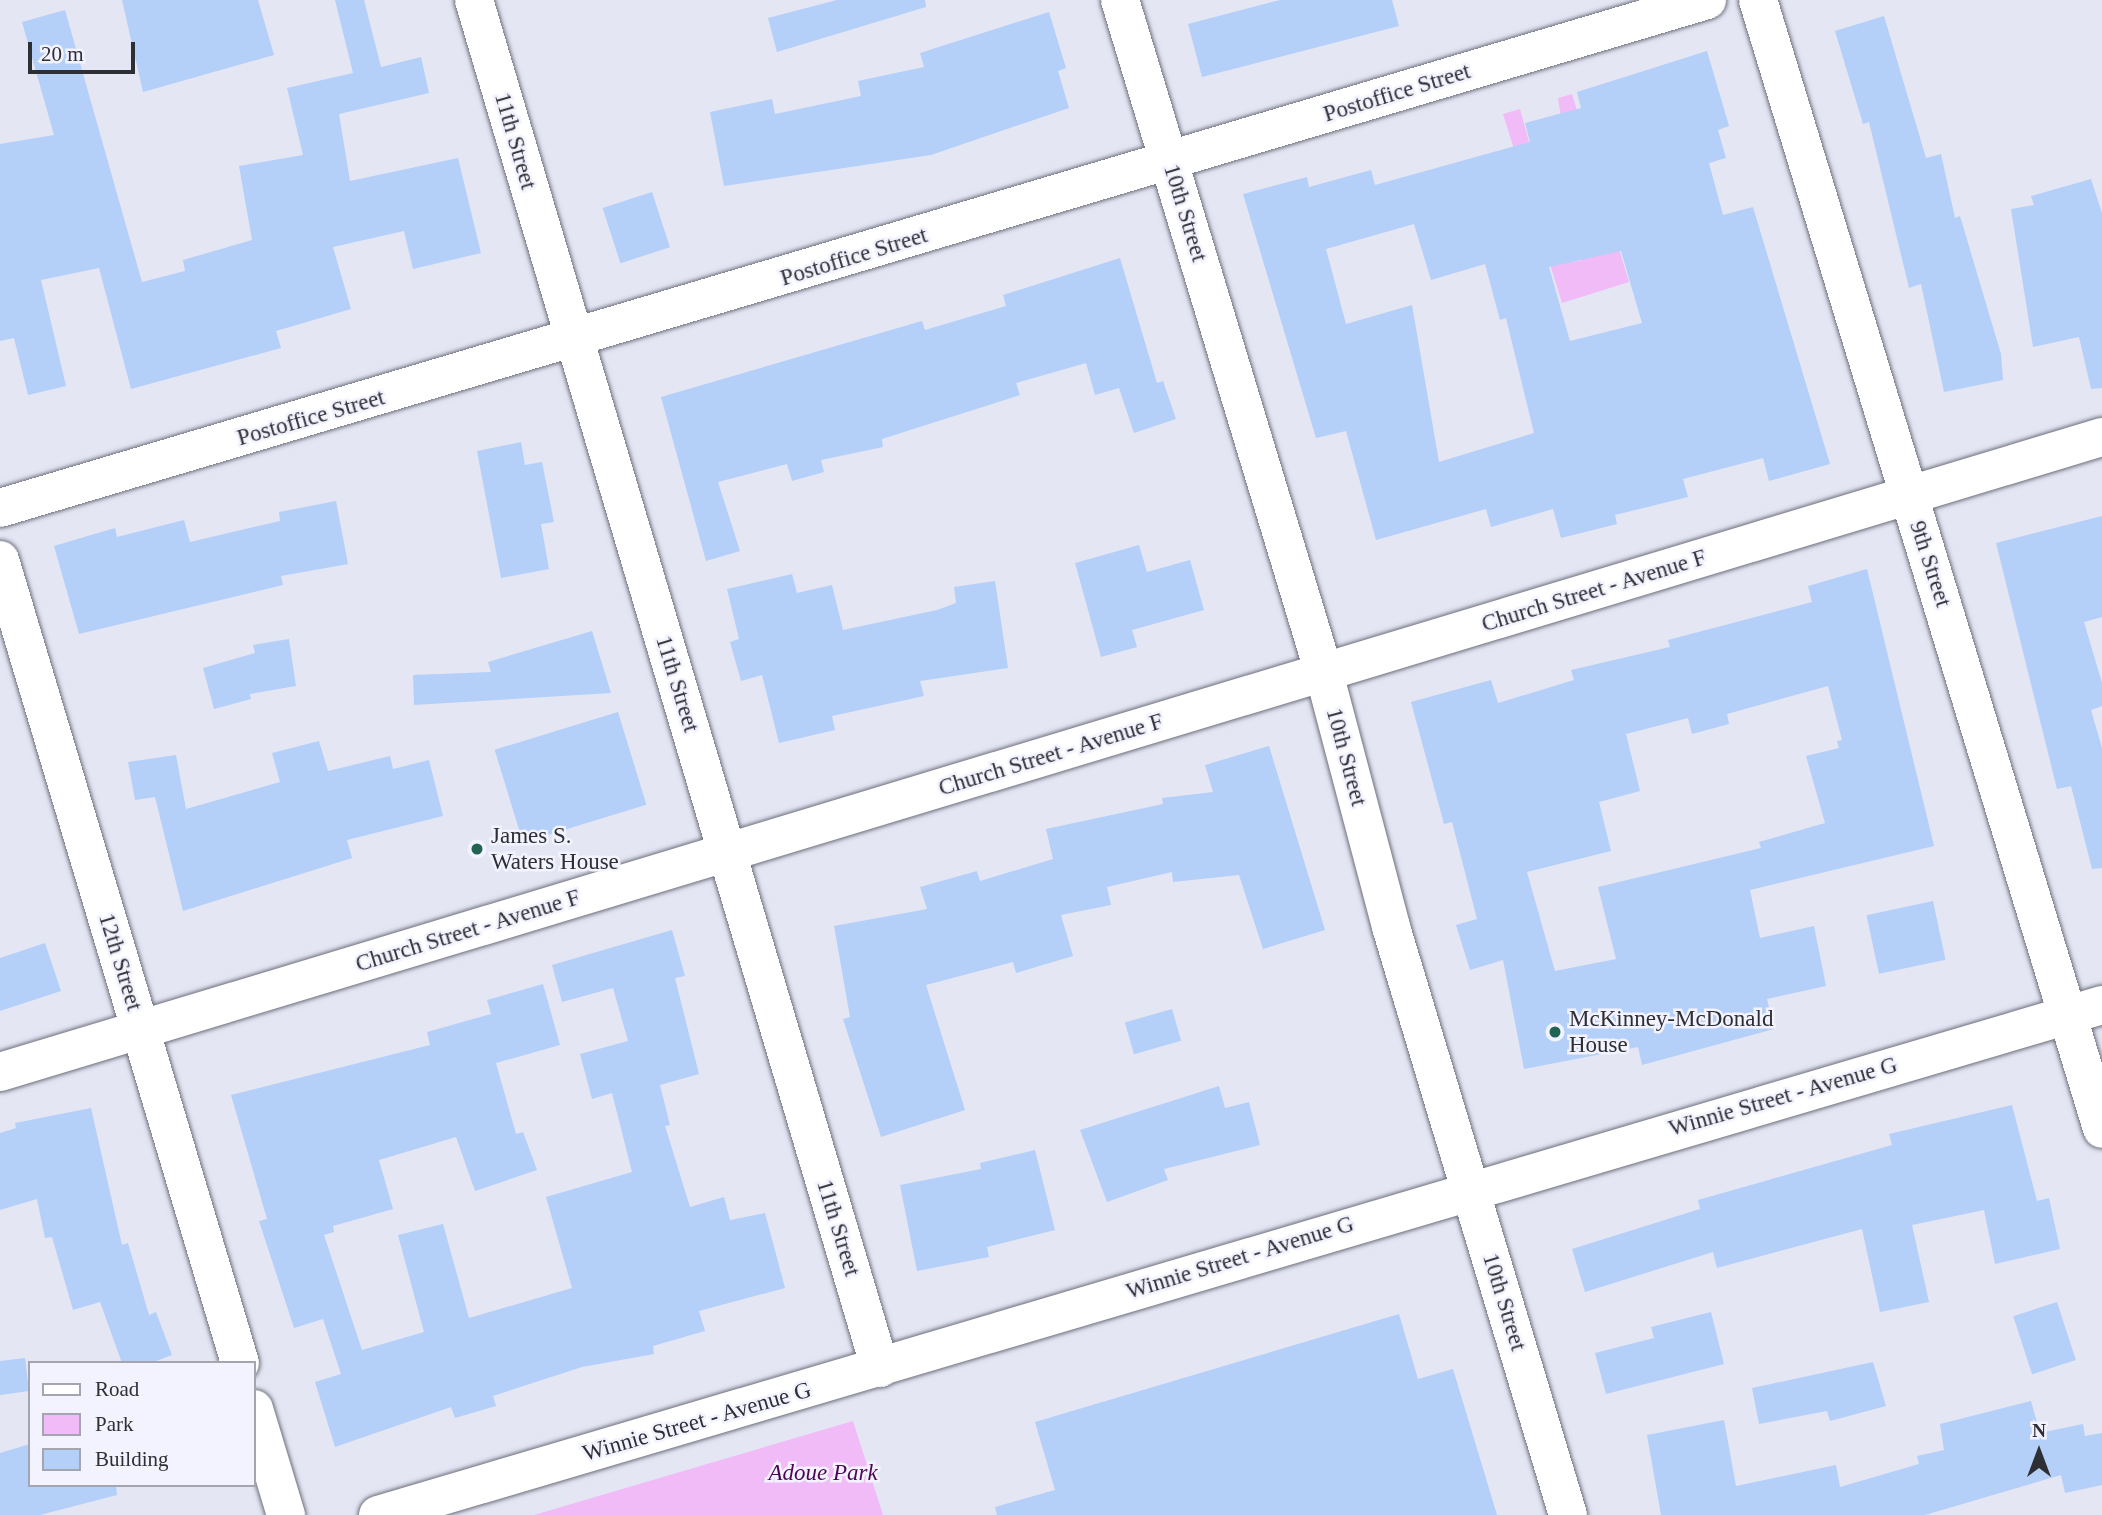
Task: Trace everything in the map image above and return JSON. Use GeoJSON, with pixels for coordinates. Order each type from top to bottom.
{"type":"FeatureCollection","features":[{"type":"Feature","properties":{"kind":"street","name":"11th Street"},"geometry":{"type":"LineString","coordinates":[[474,0],[880,1368]]}},
{"type":"Feature","properties":{"kind":"street","name":"10th Street"},"geometry":{"type":"LineString","coordinates":[[1120,0],[1324,673],[1391,927],[1568,1515]]}},
{"type":"Feature","properties":{"kind":"street","name":"Postoffice Street"},"geometry":{"type":"LineString","coordinates":[[0,509],[575,341],[1707,0]]}},
{"type":"Feature","properties":{"kind":"street","name":"9th Street"},"geometry":{"type":"LineString","coordinates":[[1758,0],[1906,495],[1994,759],[2085,1010],[2102,1129]]}},
{"type":"Feature","properties":{"kind":"street","name":"Church Street - Avenue F"},"geometry":{"type":"LineString","coordinates":[[0,1072],[2102,437]]}},
{"type":"Feature","properties":{"kind":"street","name":"12th Street"},"geometry":{"type":"LineString","coordinates":[[0,560],[239,1361]]}},
{"type":"Feature","properties":{"kind":"street","name":"Winnie Street - Avenue G"},"geometry":{"type":"LineString","coordinates":[[378,1515],[880,1368],[1469,1188],[2085,1010]]}},
{"type":"Feature","properties":{"kind":"street"},"geometry":{"type":"LineString","coordinates":[[256,1416],[286,1515]]}},
{"type":"Feature","properties":{"kind":"green space"},"geometry":{"type":"Polygon","coordinates":[[[1572,94],[1629,282],[1562,303],[1503,114],[1520,109],[1559,252],[1568,250],[1572,262],[1582,260],[1558,98],[1572,94]]]}},
{"type":"Feature","properties":{"kind":"green space","name":"Adoue Park"},"geometry":{"type":"Polygon","coordinates":[[[853,1421],[883,1515],[534,1515],[853,1421]]]}},
{"type":"Feature","properties":{"kind":"building"},"geometry":{"type":"Polygon","coordinates":[[[122,0],[258,0],[274,55],[143,92],[122,0]]]}},
{"type":"Feature","properties":{"kind":"building"},"geometry":{"type":"Polygon","coordinates":[[[335,0],[364,0],[381,67],[421,57],[429,93],[339,114],[350,181],[458,158],[481,253],[413,269],[404,231],[333,247],[351,309],[276,331],[281,348],[131,389],[99,268],[41,280],[66,386],[28,395],[14,338],[0,341],[0,144],[54,135],[22,22],[65,10],[142,282],[185,271],[183,260],[252,240],[239,166],[303,155],[287,88],[353,73],[335,0]]]}},
{"type":"Feature","properties":{"kind":"building"},"geometry":{"type":"Polygon","coordinates":[[[837,0],[925,0],[926,7],[777,52],[768,18],[837,0]]]}},
{"type":"Feature","properties":{"kind":"building"},"geometry":{"type":"Polygon","coordinates":[[[1280,0],[1392,0],[1399,26],[1202,77],[1188,24],[1280,0]]]}},
{"type":"Feature","properties":{"kind":"building"},"geometry":{"type":"Polygon","coordinates":[[[1049,12],[1066,68],[1058,71],[1069,108],[931,155],[724,186],[710,112],[772,99],[775,114],[861,96],[858,81],[924,67],[920,53],[1049,12]]]}},
{"type":"Feature","properties":{"kind":"building"},"geometry":{"type":"Polygon","coordinates":[[[1884,16],[1926,158],[1941,154],[1955,218],[1960,216],[2001,354],[2003,380],[1944,392],[1921,284],[1909,288],[1869,122],[1863,124],[1835,31],[1884,16]]]}},
{"type":"Feature","properties":{"kind":"building"},"geometry":{"type":"Polygon","coordinates":[[[1707,51],[1729,126],[1718,130],[1726,158],[1709,163],[1723,215],[1753,207],[1830,464],[1769,481],[1763,458],[1683,479],[1688,497],[1615,515],[1617,524],[1561,538],[1553,509],[1491,527],[1486,509],[1376,540],[1346,431],[1316,438],[1243,194],[1307,177],[1309,187],[1371,170],[1375,185],[1530,142],[1525,123],[1581,108],[1577,92],[1707,51]],[[1414,224],[1326,249],[1346,324],[1412,305],[1439,462],[1534,433],[1506,318],[1500,320],[1485,264],[1431,280],[1414,224]],[[1621,251],[1549,267],[1570,341],[1642,323],[1621,251]]]}},
{"type":"Feature","properties":{"kind":"building"},"geometry":{"type":"Polygon","coordinates":[[[2091,179],[2102,213],[2102,388],[2091,389],[2079,337],[2033,347],[2011,209],[2034,205],[2031,196],[2091,179]]]}},
{"type":"Feature","properties":{"kind":"building"},"geometry":{"type":"Polygon","coordinates":[[[652,192],[670,247],[620,263],[603,208],[652,192]]]}},
{"type":"Feature","properties":{"kind":"building"},"geometry":{"type":"Polygon","coordinates":[[[1120,258],[1157,383],[1163,381],[1176,419],[1134,433],[1119,388],[1095,395],[1086,363],[1016,383],[1020,395],[882,439],[883,447],[821,460],[824,472],[792,481],[787,464],[718,482],[740,551],[706,561],[661,397],[922,321],[925,330],[1006,306],[1003,295],[1120,258]]]}},
{"type":"Feature","properties":{"kind":"building"},"geometry":{"type":"Polygon","coordinates":[[[521,442],[525,465],[542,462],[554,522],[541,524],[549,569],[501,578],[477,451],[521,442]]]}},
{"type":"Feature","properties":{"kind":"building"},"geometry":{"type":"Polygon","coordinates":[[[336,501],[348,564],[281,576],[283,585],[79,634],[54,546],[115,528],[117,537],[184,520],[190,542],[280,521],[279,512],[336,501]]]}},
{"type":"Feature","properties":{"kind":"building"},"geometry":{"type":"Polygon","coordinates":[[[2102,516],[2102,617],[2084,622],[2102,683],[2102,706],[2091,710],[2102,748],[2102,868],[2092,869],[2071,786],[2057,789],[1996,543],[2102,516]]]}},
{"type":"Feature","properties":{"kind":"building"},"geometry":{"type":"Polygon","coordinates":[[[1139,545],[1147,572],[1190,560],[1204,610],[1132,630],[1137,647],[1101,657],[1075,563],[1139,545]]]}},
{"type":"Feature","properties":{"kind":"building"},"geometry":{"type":"Polygon","coordinates":[[[1867,569],[1934,846],[1750,890],[1760,938],[1814,926],[1826,986],[1767,999],[1774,1029],[1642,1065],[1638,1047],[1524,1069],[1503,960],[1470,970],[1456,925],[1477,919],[1452,822],[1444,824],[1411,702],[1491,680],[1498,703],[1574,680],[1571,670],[1670,647],[1668,640],[1812,602],[1808,586],[1867,569]],[[1828,686],[1727,714],[1729,724],[1692,734],[1688,718],[1626,734],[1640,791],[1599,802],[1611,851],[1527,872],[1555,971],[1616,959],[1598,887],[1761,848],[1759,842],[1825,823],[1806,756],[1839,748],[1837,741],[1842,740],[1828,686]]]}},
{"type":"Feature","properties":{"kind":"building"},"geometry":{"type":"Polygon","coordinates":[[[792,574],[797,593],[832,585],[843,630],[937,610],[956,603],[954,587],[995,581],[1008,668],[920,681],[924,696],[832,716],[835,730],[779,743],[762,675],[741,681],[730,642],[739,639],[727,589],[792,574]]]}},
{"type":"Feature","properties":{"kind":"building"},"geometry":{"type":"Polygon","coordinates":[[[592,631],[611,693],[414,705],[413,675],[491,672],[488,662],[592,631]]]}},
{"type":"Feature","properties":{"kind":"building"},"geometry":{"type":"Polygon","coordinates":[[[289,639],[296,686],[250,694],[251,699],[214,709],[203,668],[255,653],[253,645],[289,639]]]}},
{"type":"Feature","properties":{"kind":"building"},"geometry":{"type":"Polygon","coordinates":[[[618,712],[646,805],[523,842],[495,750],[618,712]]]}},
{"type":"Feature","properties":{"kind":"building"},"geometry":{"type":"Polygon","coordinates":[[[319,741],[328,771],[390,756],[393,769],[429,760],[443,816],[347,840],[352,858],[183,911],[155,797],[135,800],[128,762],[176,755],[186,809],[280,782],[272,753],[319,741]]]}},
{"type":"Feature","properties":{"kind":"building"},"geometry":{"type":"Polygon","coordinates":[[[1269,746],[1325,930],[1263,949],[1239,875],[1173,882],[1172,872],[1107,887],[1111,905],[1061,915],[1073,956],[1016,973],[1013,962],[926,985],[965,1110],[881,1137],[843,1019],[850,1017],[834,926],[927,909],[920,887],[977,871],[980,881],[1053,859],[1046,829],[1163,804],[1162,798],[1213,792],[1205,765],[1269,746]]]}},
{"type":"Feature","properties":{"kind":"building"},"geometry":{"type":"Polygon","coordinates":[[[1933,901],[1945,960],[1879,974],[1866,915],[1933,901]]]}},
{"type":"Feature","properties":{"kind":"building"},"geometry":{"type":"Polygon","coordinates":[[[672,930],[685,976],[675,978],[699,1074],[660,1085],[670,1125],[665,1126],[690,1207],[724,1197],[730,1220],[765,1213],[785,1288],[699,1311],[705,1331],[653,1346],[654,1354],[582,1367],[493,1396],[496,1406],[455,1418],[451,1407],[335,1447],[315,1382],[341,1374],[323,1319],[294,1328],[259,1221],[267,1219],[231,1095],[430,1045],[427,1032],[491,1014],[487,1000],[543,984],[560,1045],[496,1063],[516,1134],[523,1132],[537,1170],[475,1191],[456,1137],[379,1160],[393,1209],[333,1226],[334,1232],[324,1235],[362,1350],[424,1332],[398,1235],[443,1224],[469,1318],[572,1288],[546,1197],[632,1172],[612,1093],[592,1099],[580,1054],[628,1041],[613,988],[562,1002],[552,965],[672,930]]]}},
{"type":"Feature","properties":{"kind":"building"},"geometry":{"type":"Polygon","coordinates":[[[45,943],[61,991],[0,1011],[0,958],[45,943]]]}},
{"type":"Feature","properties":{"kind":"building"},"geometry":{"type":"Polygon","coordinates":[[[1172,1009],[1181,1041],[1134,1054],[1125,1023],[1172,1009]]]}},
{"type":"Feature","properties":{"kind":"building"},"geometry":{"type":"Polygon","coordinates":[[[1219,1086],[1225,1108],[1249,1102],[1260,1145],[1164,1169],[1168,1180],[1107,1202],[1080,1130],[1219,1086]]]}},
{"type":"Feature","properties":{"kind":"building"},"geometry":{"type":"Polygon","coordinates":[[[2012,1105],[2037,1201],[2049,1198],[2060,1249],[1995,1264],[1984,1210],[1912,1225],[1929,1302],[1880,1312],[1862,1229],[1717,1268],[1713,1252],[1585,1292],[1572,1249],[1700,1209],[1698,1200],[1892,1145],[1889,1134],[2012,1105]]]}},
{"type":"Feature","properties":{"kind":"building"},"geometry":{"type":"Polygon","coordinates":[[[91,1108],[122,1245],[128,1243],[149,1315],[156,1312],[172,1355],[156,1361],[121,1361],[100,1302],[73,1310],[52,1237],[45,1238],[37,1199],[0,1210],[0,1133],[16,1128],[15,1123],[91,1108]]]}},
{"type":"Feature","properties":{"kind":"building"},"geometry":{"type":"Polygon","coordinates":[[[1035,1150],[1055,1230],[987,1247],[989,1257],[917,1271],[900,1185],[981,1169],[980,1163],[1035,1150]]]}},
{"type":"Feature","properties":{"kind":"building"},"geometry":{"type":"Polygon","coordinates":[[[2057,1302],[2076,1360],[2032,1374],[2013,1316],[2057,1302]]]}},
{"type":"Feature","properties":{"kind":"building"},"geometry":{"type":"Polygon","coordinates":[[[1711,1312],[1724,1364],[1606,1394],[1595,1353],[1654,1338],[1651,1327],[1711,1312]]]}},
{"type":"Feature","properties":{"kind":"building"},"geometry":{"type":"Polygon","coordinates":[[[1399,1314],[1418,1379],[1453,1369],[1497,1515],[997,1515],[995,1507],[1055,1490],[1035,1422],[1399,1314]]]}},
{"type":"Feature","properties":{"kind":"building"},"geometry":{"type":"Polygon","coordinates":[[[25,1358],[28,1391],[0,1395],[0,1361],[25,1358]]]}},
{"type":"Feature","properties":{"kind":"building"},"geometry":{"type":"Polygon","coordinates":[[[1873,1362],[1886,1406],[1830,1421],[1827,1411],[1759,1424],[1752,1388],[1873,1362]]]}},
{"type":"Feature","properties":{"kind":"building"},"geometry":{"type":"Polygon","coordinates":[[[2031,1401],[2040,1433],[2083,1424],[2085,1436],[2102,1433],[2102,1485],[2065,1493],[2061,1475],[1925,1515],[1661,1515],[1647,1435],[1724,1420],[1736,1486],[1836,1465],[1840,1487],[1919,1464],[1917,1456],[1944,1450],[1940,1424],[2031,1401]]]}},
{"type":"Feature","properties":{"kind":"building"},"geometry":{"type":"Polygon","coordinates":[[[28,1445],[28,1487],[116,1487],[117,1495],[40,1515],[0,1515],[0,1453],[28,1445]]]}},
{"type":"Feature","properties":{"kind":"place","name":"James S. Waters House"},"geometry":{"type":"Point","coordinates":[477,849]}},
{"type":"Feature","properties":{"kind":"place","name":"McKinney-McDonald House"},"geometry":{"type":"Point","coordinates":[1555,1032]}}]}
